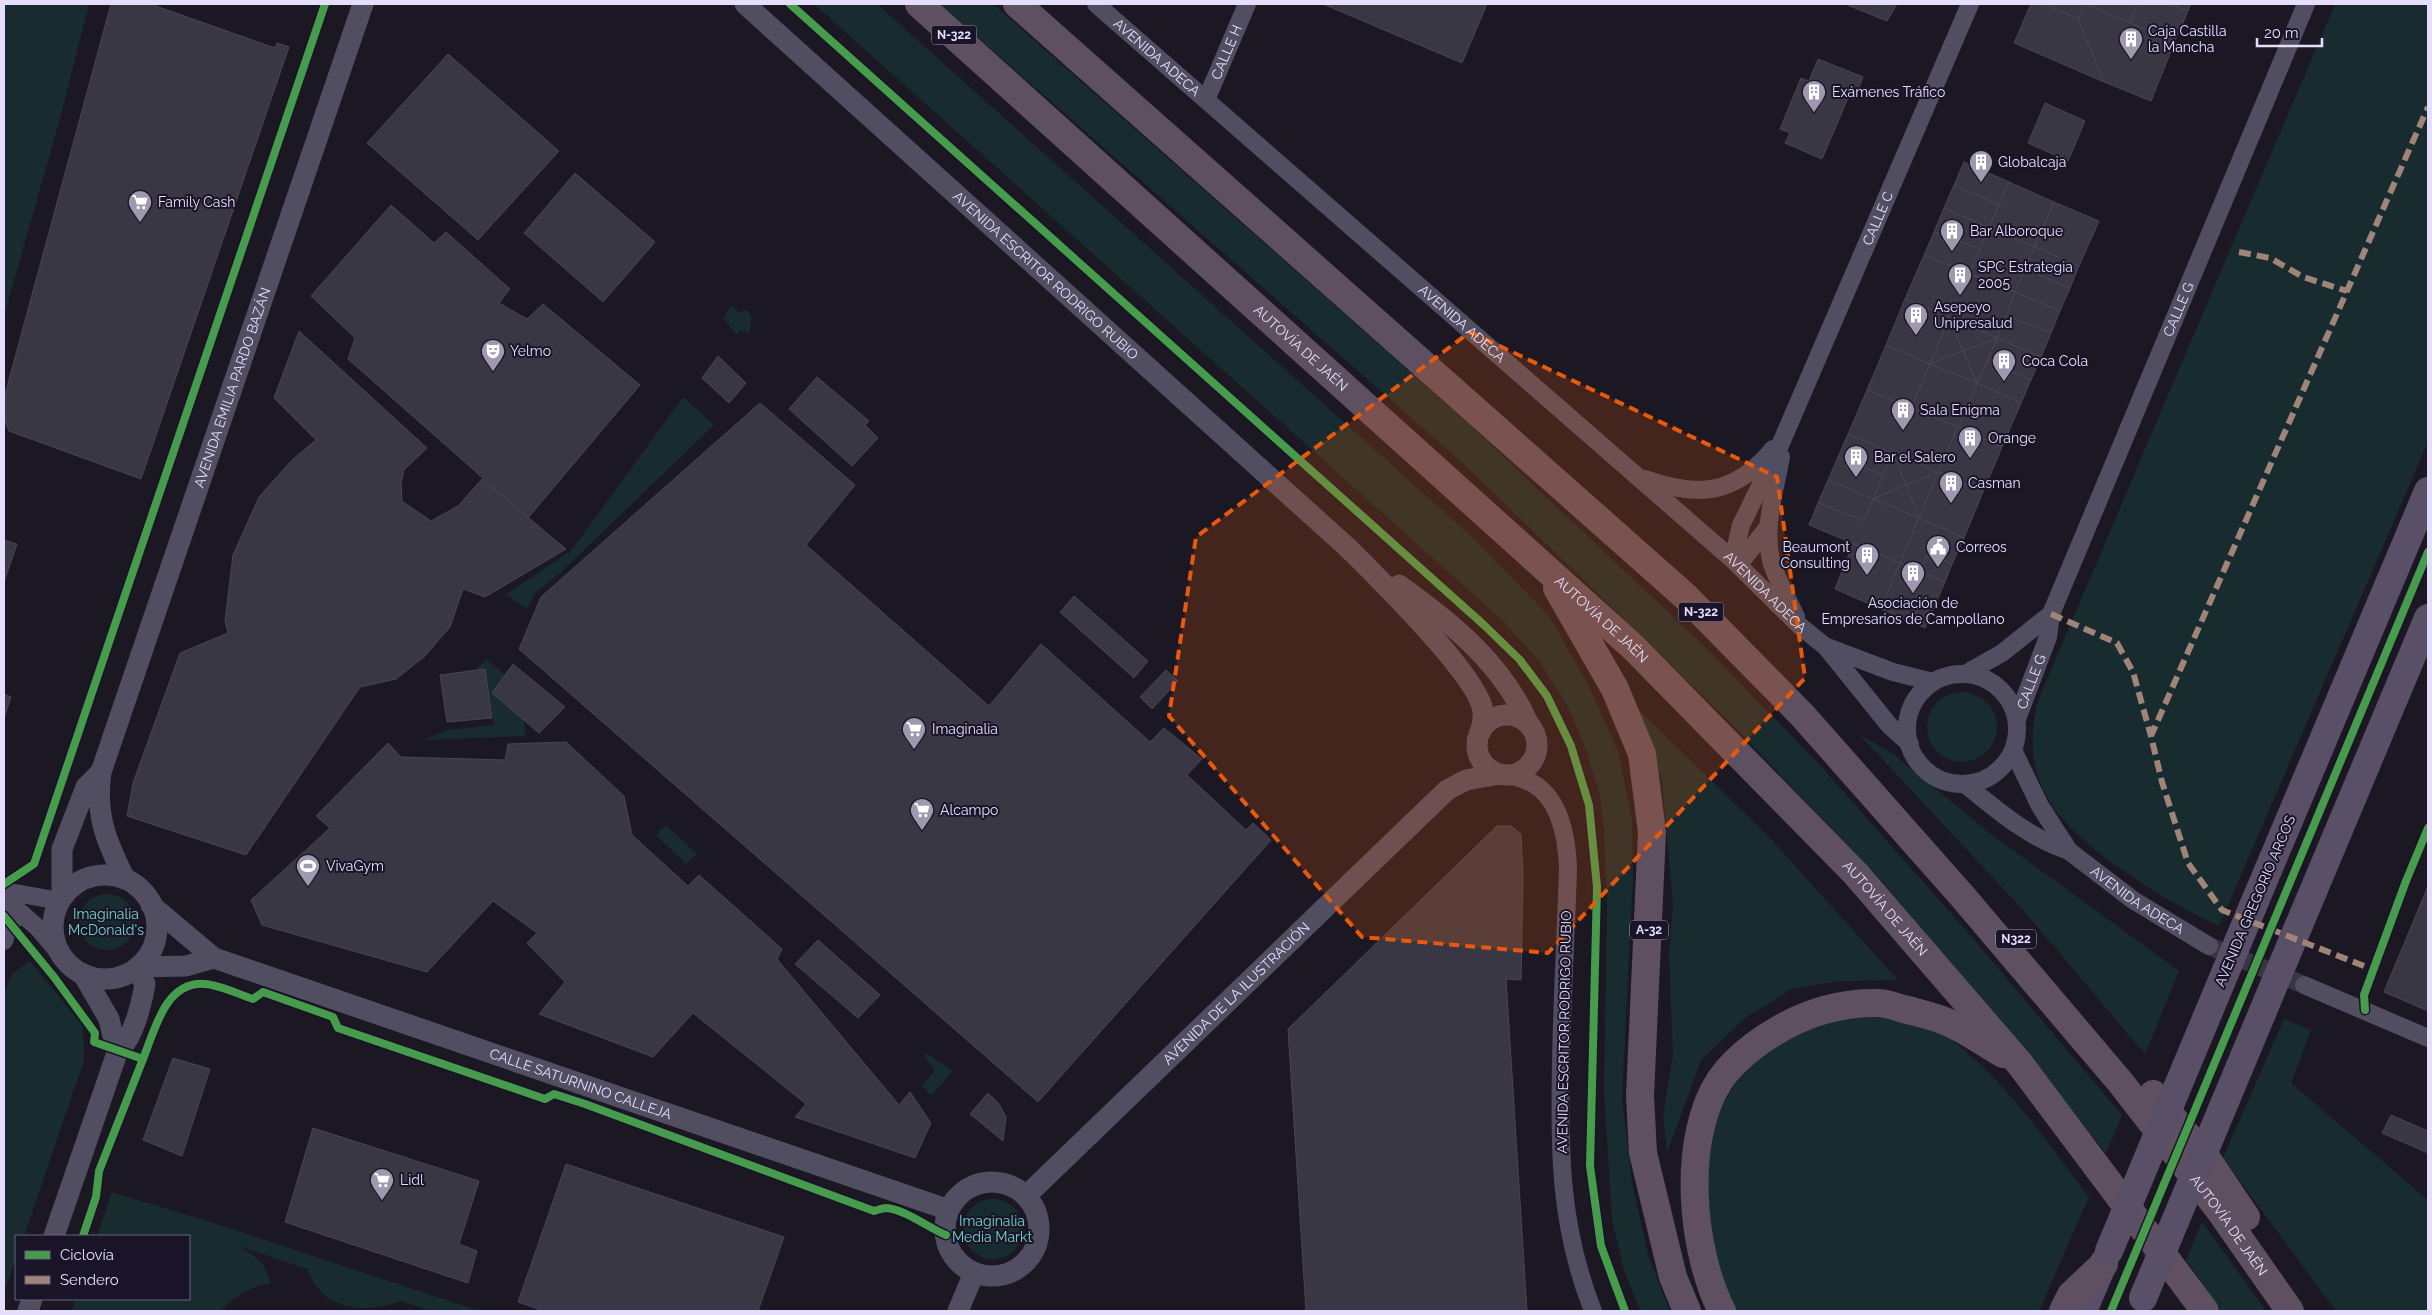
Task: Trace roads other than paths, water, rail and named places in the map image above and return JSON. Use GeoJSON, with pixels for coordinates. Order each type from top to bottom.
{"type":"FeatureCollection","features":[{"type":"Feature","properties":{"kind":"highway","name":"AUTOVÍA DE JAÉN"},"geometry":{"type":"LineString","coordinates":[[919,4],[1634,648],[1856,874],[2020,1064],[2205,1311]]}},
{"type":"Feature","properties":{"kind":"highway","name":"AUTOVÍA DE JAÉN"},"geometry":{"type":"LineString","coordinates":[[1017,4],[1686,597],[1802,716],[1963,897],[2121,1083],[2220,1211],[2290,1311]]}},
{"type":"Feature","properties":{"kind":"highway","name":"A-32"},"geometry":{"type":"LineString","coordinates":[[1545,567],[1615,689],[1642,754],[1652,832],[1650,922],[1640,1077],[1643,1152],[1672,1277],[1686,1311]]}},
{"type":"Feature","properties":{"kind":"highway","name":"N322"},"geometry":{"type":"LineString","coordinates":[[1686,597],[1818,720],[2128,1064],[2209,1162],[2310,1311]]}},
{"type":"Feature","properties":{"kind":"highway"},"geometry":{"type":"LineString","coordinates":[[1722,1311],[1716,1299],[1703,1258],[1694,1207],[1696,1161],[1703,1117],[1720,1081],[1743,1055],[1780,1028],[1811,1014],[1848,1005],[1879,1003],[1948,1022],[2020,1064]]}},
{"type":"Feature","properties":{"kind":"highway"},"geometry":{"type":"LineString","coordinates":[[2063,1311],[2071,1295],[2106,1257]]}},
{"type":"Feature","properties":{"kind":"main road","name":"AVENIDA GREGORIO ARCOS"},"geometry":{"type":"LineString","coordinates":[[2083,1311],[2428,491]]}},
{"type":"Feature","properties":{"kind":"main road"},"geometry":{"type":"LineString","coordinates":[[2140,1305],[2428,618]]}},
{"type":"Feature","properties":{"kind":"street","name":"AVENIDA EMILIA PARDO BAZÁN"},"geometry":{"type":"LineString","coordinates":[[125,879],[106,843],[98,810],[101,772],[363,4]]}},
{"type":"Feature","properties":{"kind":"street","name":"AVENIDA ESCRITOR RODRIGO RUBIO"},"geometry":{"type":"LineString","coordinates":[[746,4],[1347,547],[1410,611],[1475,690],[1483,711],[1479,735]]}},
{"type":"Feature","properties":{"kind":"street","name":"AVENIDA ADECA"},"geometry":{"type":"LineString","coordinates":[[1096,4],[1733,560],[1800,626],[1826,647],[1889,725],[1910,744]]}},
{"type":"Feature","properties":{"kind":"street","name":"CALLE H"},"geometry":{"type":"LineString","coordinates":[[1206,100],[1247,4]]}},
{"type":"Feature","properties":{"kind":"street","name":"CALLE C"},"geometry":{"type":"LineString","coordinates":[[1768,527],[1744,558],[1733,560],[1740,525],[1785,432],[1970,4]]}},
{"type":"Feature","properties":{"kind":"street","name":"CALLE G"},"geometry":{"type":"LineString","coordinates":[[2017,719],[2048,637],[2051,614],[2306,4]]}},
{"type":"Feature","properties":{"kind":"street","name":"CALLE C"},"geometry":{"type":"LineString","coordinates":[[1635,475],[1670,488],[1688,491],[1714,489],[1734,481],[1751,471],[1785,432]]}},
{"type":"Feature","properties":{"kind":"street","name":"CALLE C"},"geometry":{"type":"LineString","coordinates":[[1785,432],[1768,527],[1768,544],[1772,564],[1800,626]]}},
{"type":"Feature","properties":{"kind":"street","name":"AVENIDA ESCRITOR RODRIGO RUBIO"},"geometry":{"type":"LineString","coordinates":[[1347,547],[1427,605],[1492,663],[1520,702],[1530,725]]}},
{"type":"Feature","properties":{"kind":"street","name":"CALLE G"},"geometry":{"type":"LineString","coordinates":[[1965,674],[2002,653],[2051,614]]}},
{"type":"Feature","properties":{"kind":"street","name":"AVENIDA ADECA"},"geometry":{"type":"LineString","coordinates":[[1826,647],[1893,672],[1933,682]]}},
{"type":"Feature","properties":{"kind":"street"},"geometry":{"type":"LineString","coordinates":[[1965,674],[1989,680],[2004,692],[2010,701],[2017,719],[2018,733],[2013,750],[2001,768],[1986,778],[1965,784],[1945,781],[1928,771],[1919,762],[1910,744],[1908,726],[1911,710],[1919,695],[1933,682],[1947,676],[1965,674]]}},
{"type":"Feature","properties":{"kind":"street"},"geometry":{"type":"LineString","coordinates":[[1506,715],[1521,719],[1530,725],[1537,743],[1534,757],[1524,769],[1505,774],[1491,770],[1483,761],[1477,747],[1479,735],[1488,722],[1506,715]]}},
{"type":"Feature","properties":{"kind":"street","name":"AVENIDA DE LA ILUSTRACIÓN"},"geometry":{"type":"LineString","coordinates":[[1026,1196],[1447,790],[1479,735]]}},
{"type":"Feature","properties":{"kind":"street","name":"AVENIDA ADECA"},"geometry":{"type":"LineString","coordinates":[[2013,750],[2040,806],[2069,851]]}},
{"type":"Feature","properties":{"kind":"street","name":"AVENIDA EMILIA PARDO BAZÁN"},"geometry":{"type":"LineString","coordinates":[[61,899],[62,849],[86,787],[101,772]]}},
{"type":"Feature","properties":{"kind":"street","name":"AVENIDA ESCRITOR RODRIGO RUBIO"},"geometry":{"type":"LineString","coordinates":[[1505,774],[1533,784],[1544,794],[1560,817],[1567,843],[1568,870],[1559,1146],[1563,1195],[1571,1243],[1593,1311]]}},
{"type":"Feature","properties":{"kind":"street","name":"AVENIDA DE LA ILUSTRACIÓN"},"geometry":{"type":"LineString","coordinates":[[1447,790],[1466,780],[1481,776],[1505,774]]}},
{"type":"Feature","properties":{"kind":"street","name":"AVENIDA ADECA"},"geometry":{"type":"LineString","coordinates":[[1965,784],[2016,824],[2048,844],[2069,851],[2133,900],[2208,946]]}},
{"type":"Feature","properties":{"kind":"street"},"geometry":{"type":"LineString","coordinates":[[60,954],[54,940],[53,924],[61,899],[72,886],[84,879],[98,875],[112,875],[125,879],[145,894],[151,904],[156,931],[154,944],[148,956],[137,968]]}},
{"type":"Feature","properties":{"kind":"street"},"geometry":{"type":"LineString","coordinates":[[4,892],[61,899]]}},
{"type":"Feature","properties":{"kind":"street"},"geometry":{"type":"LineString","coordinates":[[4,898],[38,928],[70,966],[83,974],[98,978],[113,978],[137,968],[186,966],[214,958]]}},
{"type":"Feature","properties":{"kind":"street","name":"CALLE SATURNINO CALLEJA"},"geometry":{"type":"LineString","coordinates":[[151,904],[214,958],[949,1210]]}},
{"type":"Feature","properties":{"kind":"street"},"geometry":{"type":"LineString","coordinates":[[4,941],[10,923],[21,914]]}},
{"type":"Feature","properties":{"kind":"street"},"geometry":{"type":"LineString","coordinates":[[54,1235],[117,1053],[124,1047],[141,1004],[145,984],[137,968]]}},
{"type":"Feature","properties":{"kind":"street"},"geometry":{"type":"LineString","coordinates":[[83,974],[109,1019],[117,1053]]}},
{"type":"Feature","properties":{"kind":"street"},"geometry":{"type":"LineString","coordinates":[[2304,985],[2428,1038]]}},
{"type":"Feature","properties":{"kind":"street"},"geometry":{"type":"LineString","coordinates":[[984,1183],[1003,1183],[1015,1188],[1026,1196],[1036,1212],[1040,1230],[1036,1249],[1025,1264],[1014,1272],[1001,1276],[987,1277],[974,1273],[962,1265],[952,1254],[946,1240],[945,1225],[949,1210],[956,1199],[965,1190],[984,1183]]}},
{"type":"Feature","properties":{"kind":"street"},"geometry":{"type":"LineString","coordinates":[[958,1311],[974,1273]]}},
{"type":"Feature","properties":{"kind":"tunnel"},"geometry":{"type":"LineString","coordinates":[[2209,946],[2304,985]]}},
{"type":"Feature","properties":{"kind":"place","name":"Caja Castilla la Mancha"},"geometry":{"type":"Point","coordinates":[2131,60]}},
{"type":"Feature","properties":{"kind":"place","name":"Exámenes Tráfico"},"geometry":{"type":"Point","coordinates":[1814,113]}},
{"type":"Feature","properties":{"kind":"place","name":"Globalcaja"},"geometry":{"type":"Point","coordinates":[1981,183]}},
{"type":"Feature","properties":{"kind":"place","name":"Family Cash"},"geometry":{"type":"Point","coordinates":[140,223]}},
{"type":"Feature","properties":{"kind":"place","name":"Bar Alboroque"},"geometry":{"type":"Point","coordinates":[1952,252]}},
{"type":"Feature","properties":{"kind":"place","name":"SPC Estrategia 2005"},"geometry":{"type":"Point","coordinates":[1960,296]}},
{"type":"Feature","properties":{"kind":"place","name":"Asepeyo Unipresalud"},"geometry":{"type":"Point","coordinates":[1916,336]}},
{"type":"Feature","properties":{"kind":"place","name":"Yelmo"},"geometry":{"type":"Point","coordinates":[493,372]}},
{"type":"Feature","properties":{"kind":"place","name":"Coca Cola"},"geometry":{"type":"Point","coordinates":[2004,382]}},
{"type":"Feature","properties":{"kind":"place","name":"Sala Enigma"},"geometry":{"type":"Point","coordinates":[1903,431]}},
{"type":"Feature","properties":{"kind":"place","name":"Orange"},"geometry":{"type":"Point","coordinates":[1970,459]}},
{"type":"Feature","properties":{"kind":"place","name":"Bar el Salero"},"geometry":{"type":"Point","coordinates":[1856,478]}},
{"type":"Feature","properties":{"kind":"place","name":"Casman"},"geometry":{"type":"Point","coordinates":[1951,504]}},
{"type":"Feature","properties":{"kind":"place","name":"Correos"},"geometry":{"type":"Point","coordinates":[1938,568]}},
{"type":"Feature","properties":{"kind":"place","name":"Beaumont Consulting"},"geometry":{"type":"Point","coordinates":[1867,576]}},
{"type":"Feature","properties":{"kind":"place","name":"Asociación de Empresarios de Campollano"},"geometry":{"type":"Point","coordinates":[1913,594]}},
{"type":"Feature","properties":{"kind":"place","name":"Imaginalia"},"geometry":{"type":"Point","coordinates":[914,750]}},
{"type":"Feature","properties":{"kind":"place","name":"Alcampo"},"geometry":{"type":"Point","coordinates":[922,831]}},
{"type":"Feature","properties":{"kind":"place","name":"VivaGym"},"geometry":{"type":"Point","coordinates":[308,887]}},
{"type":"Feature","properties":{"kind":"place","name":"Lidl"},"geometry":{"type":"Point","coordinates":[382,1201]}},
{"type":"Feature","properties":{"kind":"park label","name":"Imaginalia McDonald's"},"geometry":{"type":"Point","coordinates":[106,922]}},
{"type":"Feature","properties":{"kind":"park label","name":"Imaginalia Media Markt"},"geometry":{"type":"Point","coordinates":[992,1230]}}]}
